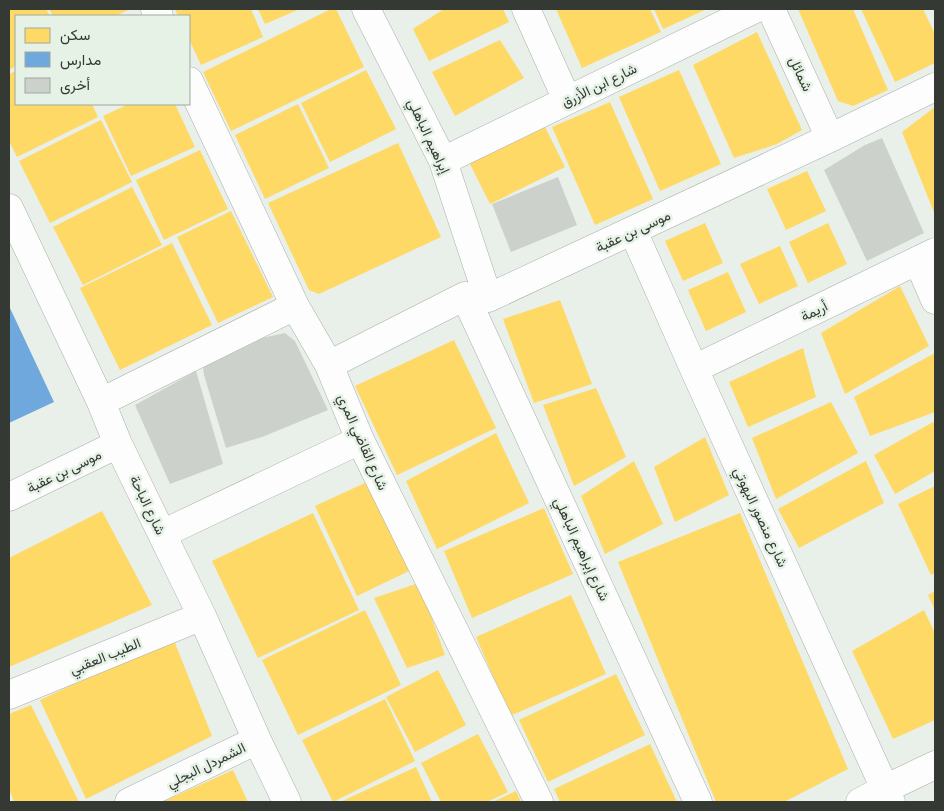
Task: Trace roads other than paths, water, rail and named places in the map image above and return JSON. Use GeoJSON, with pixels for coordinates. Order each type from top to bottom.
{"type":"FeatureCollection","features":[{"type":"Feature","properties":{"kind":"street","name":"إبراهيم الباهلي"},"geometry":{"type":"LineString","coordinates":[[366,9],[443,161],[477,297]]}},
{"type":"Feature","properties":{"kind":"street"},"geometry":{"type":"LineString","coordinates":[[526,9],[567,100]]}},
{"type":"Feature","properties":{"kind":"street","name":"شارع ابن الأزرق"},"geometry":{"type":"LineString","coordinates":[[443,161],[755,9]]}},
{"type":"Feature","properties":{"kind":"street","name":"شمائل"},"geometry":{"type":"LineString","coordinates":[[771,9],[830,138]]}},
{"type":"Feature","properties":{"kind":"street","name":"شارع القاضي المري"},"geometry":{"type":"LineString","coordinates":[[190,83],[295,306],[329,365],[360,440],[539,802]]}},
{"type":"Feature","properties":{"kind":"street","name":"موسى بن عقبة"},"geometry":{"type":"LineString","coordinates":[[329,365],[477,297],[633,231],[935,87]]}},
{"type":"Feature","properties":{"kind":"street","name":"شارع الباحة"},"geometry":{"type":"LineString","coordinates":[[9,208],[101,402],[118,444],[202,616],[257,740],[287,802]]}},
{"type":"Feature","properties":{"kind":"street","name":"شارع منصور البهوتي"},"geometry":{"type":"LineString","coordinates":[[633,231],[888,795]]}},
{"type":"Feature","properties":{"kind":"street"},"geometry":{"type":"LineString","coordinates":[[926,256],[935,300]]}},
{"type":"Feature","properties":{"kind":"street","name":"أريمة"},"geometry":{"type":"LineString","coordinates":[[694,369],[926,256]]}},
{"type":"Feature","properties":{"kind":"street","name":"شارع إبراهيم الباهلي"},"geometry":{"type":"LineString","coordinates":[[477,297],[698,802]]}},
{"type":"Feature","properties":{"kind":"street"},"geometry":{"type":"LineString","coordinates":[[101,402],[295,306]]}},
{"type":"Feature","properties":{"kind":"street"},"geometry":{"type":"LineString","coordinates":[[162,534],[360,440]]}},
{"type":"Feature","properties":{"kind":"street","name":"موسى بن عقبة"},"geometry":{"type":"LineString","coordinates":[[9,497],[118,444]]}},
{"type":"Feature","properties":{"kind":"street","name":"الطيب العقبي"},"geometry":{"type":"LineString","coordinates":[[9,695],[202,616]]}},
{"type":"Feature","properties":{"kind":"street","name":"الشمردل البجلي"},"geometry":{"type":"LineString","coordinates":[[129,802],[257,740]]}},
{"type":"Feature","properties":{"kind":"street"},"geometry":{"type":"LineString","coordinates":[[860,802],[888,795],[935,765]]}}]}
